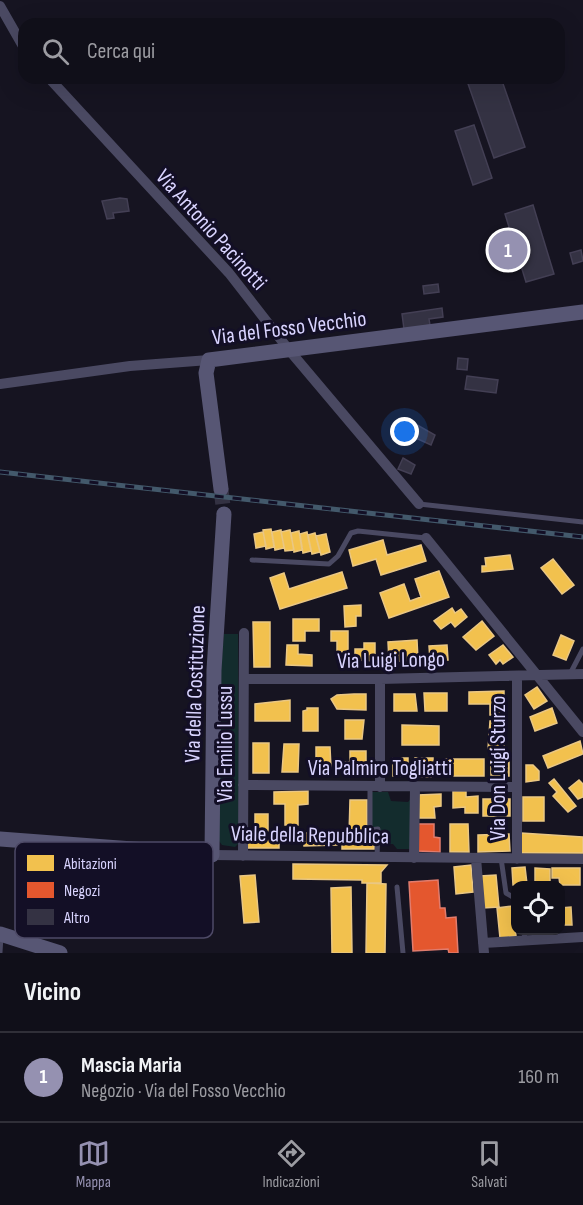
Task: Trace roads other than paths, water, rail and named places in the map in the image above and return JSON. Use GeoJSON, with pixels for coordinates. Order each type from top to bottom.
{"type":"FeatureCollection","features":[{"type":"Feature","properties":{"kind":"street"},"geometry":{"type":"LineString","coordinates":[[0,6],[18,38]]}},
{"type":"Feature","properties":{"kind":"street","name":"Via Antonio Pacinotti"},"geometry":{"type":"LineString","coordinates":[[56,84],[229,273],[289,350],[418,504]]}},
{"type":"Feature","properties":{"kind":"street","name":"Via del Fosso Vecchio"},"geometry":{"type":"LineString","coordinates":[[0,384],[130,366],[209,360],[583,312]]}},
{"type":"Feature","properties":{"kind":"street"},"geometry":{"type":"LineString","coordinates":[[209,360],[206,373],[221,489]]}},
{"type":"Feature","properties":{"kind":"street","name":"Via della Costituzione"},"geometry":{"type":"LineString","coordinates":[[212,842],[214,670],[224,514]]}},
{"type":"Feature","properties":{"kind":"street"},"geometry":{"type":"LineString","coordinates":[[426,538],[583,732]]}},
{"type":"Feature","properties":{"kind":"street","name":"Via Emilio Lussu"},"geometry":{"type":"LineString","coordinates":[[243,856],[244,633]]}},
{"type":"Feature","properties":{"kind":"street"},"geometry":{"type":"LineString","coordinates":[[558,699],[557,686],[565,674]]}},
{"type":"Feature","properties":{"kind":"street","name":"Via Luigi Longo"},"geometry":{"type":"LineString","coordinates":[[244,679],[380,679],[583,674]]}},
{"type":"Feature","properties":{"kind":"street","name":"Via Don Luigi Sturzo"},"geometry":{"type":"LineString","coordinates":[[517,676],[517,859]]}},
{"type":"Feature","properties":{"kind":"street"},"geometry":{"type":"LineString","coordinates":[[375,787],[380,679]]}},
{"type":"Feature","properties":{"kind":"street","name":"Via Palmiro Togliatti"},"geometry":{"type":"LineString","coordinates":[[243,785],[516,787]]}},
{"type":"Feature","properties":{"kind":"street"},"geometry":{"type":"LineString","coordinates":[[414,858],[415,787]]}},
{"type":"Feature","properties":{"kind":"street","name":"Viale della Repubblica"},"geometry":{"type":"LineString","coordinates":[[0,839],[40,842]]}},
{"type":"Feature","properties":{"kind":"street","name":"Viale della Repubblica"},"geometry":{"type":"LineString","coordinates":[[213,855],[583,859]]}},
{"type":"Feature","properties":{"kind":"street"},"geometry":{"type":"LineString","coordinates":[[476,858],[483,948],[524,935],[583,937]]}},
{"type":"Feature","properties":{"kind":"street"},"geometry":{"type":"LineString","coordinates":[[1,934],[56,952]]}},
{"type":"Feature","properties":{"kind":"lane","name":"Via Antonio Pacinotti"},"geometry":{"type":"LineString","coordinates":[[418,504],[583,522]]}},
{"type":"Feature","properties":{"kind":"lane"},"geometry":{"type":"LineString","coordinates":[[252,560],[329,564],[338,556],[351,533],[358,531],[426,538]]}},
{"type":"Feature","properties":{"kind":"lane"},"geometry":{"type":"LineString","coordinates":[[565,674],[583,649]]}},
{"type":"Feature","properties":{"kind":"lane"},"geometry":{"type":"LineString","coordinates":[[375,787],[370,830],[378,830],[377,858]]}},
{"type":"Feature","properties":{"kind":"lane"},"geometry":{"type":"LineString","coordinates":[[501,858],[506,893],[511,896]]}},
{"type":"Feature","properties":{"kind":"lane"},"geometry":{"type":"LineString","coordinates":[[397,887],[403,953]]}},
{"type":"Feature","properties":{"kind":"lane"},"geometry":{"type":"LineString","coordinates":[[1,934],[2,952]]}},
{"type":"Feature","properties":{"kind":"tunnel"},"geometry":{"type":"LineString","coordinates":[[221,489],[224,514]]}},
{"type":"Feature","properties":{"kind":"railway"},"geometry":{"type":"LineString","coordinates":[[0,472],[583,537]]}},
{"type":"Feature","properties":{"kind":"place","name":"Mascia Maria"},"geometry":{"type":"Point","coordinates":[508,250]}}]}
